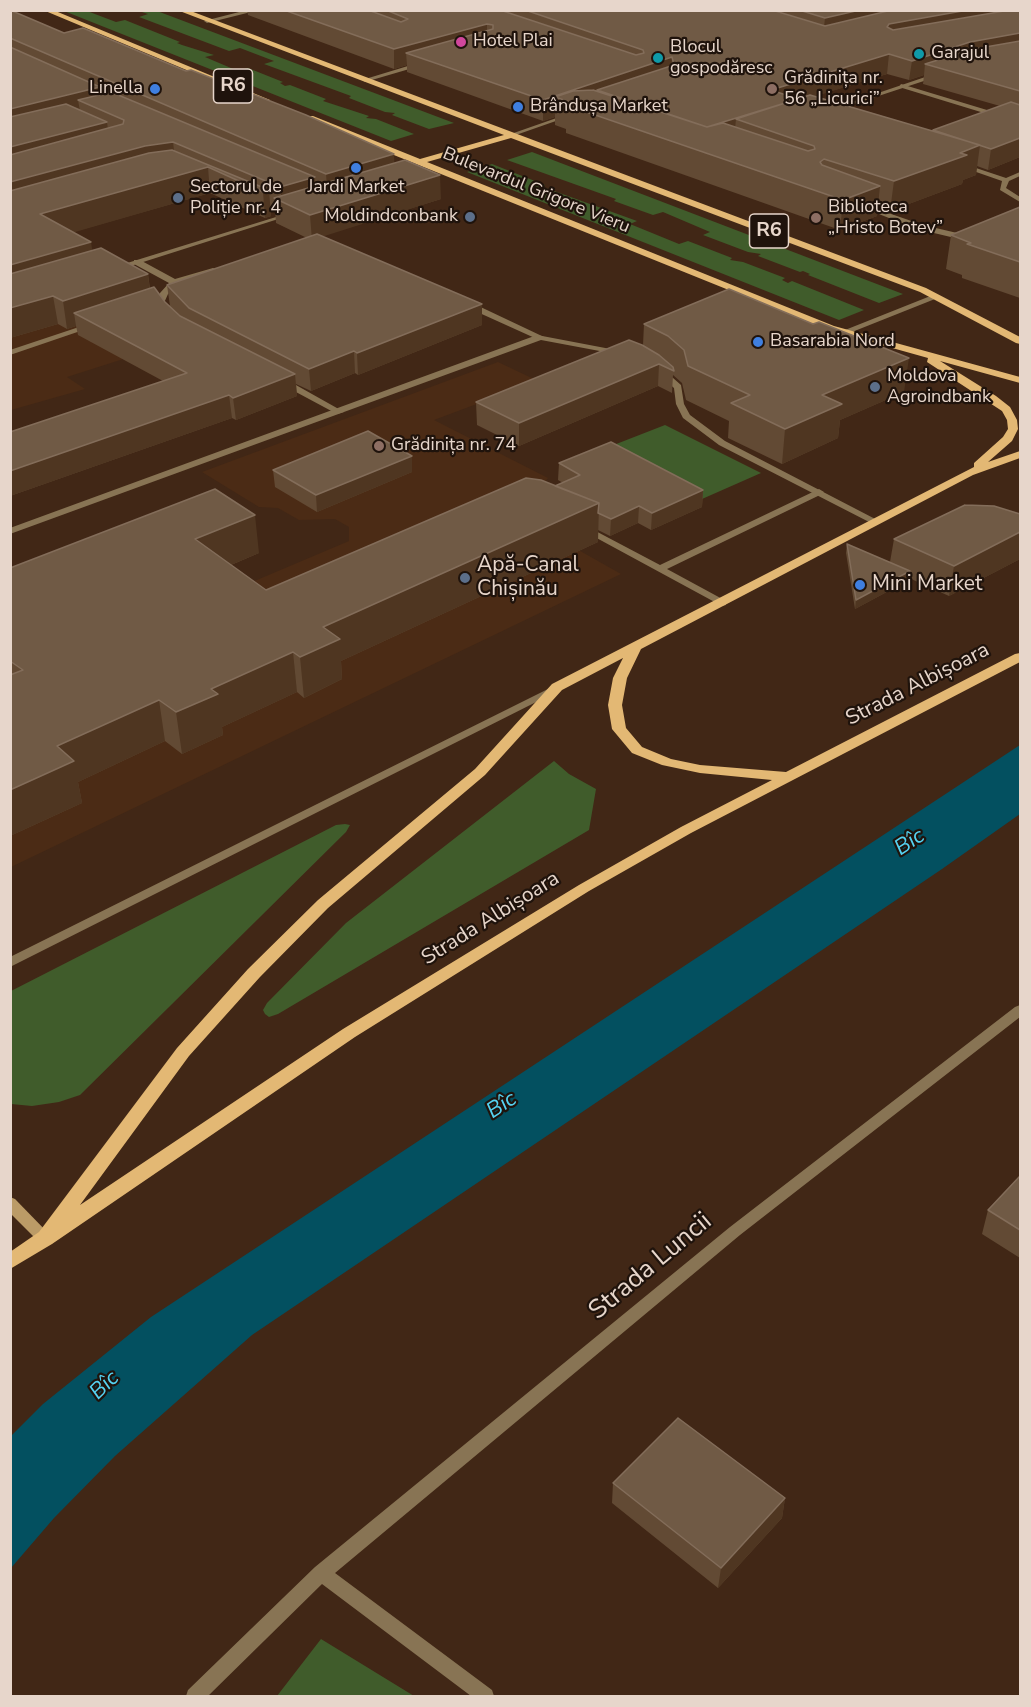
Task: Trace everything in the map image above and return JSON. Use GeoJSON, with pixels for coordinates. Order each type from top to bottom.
{"type":"FeatureCollection","features":[{"type":"Feature","properties":{"kind":"main road","name":"R6"},"geometry":{"type":"LineString","coordinates":[[46,10],[273,103]]}},
{"type":"Feature","properties":{"kind":"main road","name":"Bulevardul Grigore Vieru"},"geometry":{"type":"LineString","coordinates":[[180,10],[936,297],[1020,341]]}},
{"type":"Feature","properties":{"kind":"main road","name":"Bulevardul Grigore Vieru"},"geometry":{"type":"LineString","coordinates":[[306,116],[420,162],[434,171],[844,332],[1020,380]]}},
{"type":"Feature","properties":{"kind":"main road"},"geometry":{"type":"LineString","coordinates":[[420,162],[511,135]]}},
{"type":"Feature","properties":{"kind":"main road"},"geometry":{"type":"LineString","coordinates":[[983,321],[1020,330]]}},
{"type":"Feature","properties":{"kind":"main road"},"geometry":{"type":"LineString","coordinates":[[918,352],[992,398],[1006,409],[1012,420],[1013,429],[1008,439],[969,473]]}},
{"type":"Feature","properties":{"kind":"main road"},"geometry":{"type":"LineString","coordinates":[[10,1203],[45,1239],[183,1052],[254,973],[323,904],[480,772],[557,687],[969,473],[1020,454]]}},
{"type":"Feature","properties":{"kind":"main road"},"geometry":{"type":"LineString","coordinates":[[635,647],[620,678],[615,705],[620,729],[638,750],[667,762],[700,770],[790,777]]}},
{"type":"Feature","properties":{"kind":"main road","name":"Strada Albișoara"},"geometry":{"type":"LineString","coordinates":[[10,1262],[349,1033],[584,888],[686,830],[1020,657]]}},
{"type":"Feature","properties":{"kind":"street"},"geometry":{"type":"LineString","coordinates":[[207,21],[257,10]]}},
{"type":"Feature","properties":{"kind":"street"},"geometry":{"type":"LineString","coordinates":[[365,80],[426,63]]}},
{"type":"Feature","properties":{"kind":"street"},"geometry":{"type":"LineString","coordinates":[[824,112],[940,74]]}},
{"type":"Feature","properties":{"kind":"street"},"geometry":{"type":"LineString","coordinates":[[901,86],[1020,122]]}},
{"type":"Feature","properties":{"kind":"street"},"geometry":{"type":"LineString","coordinates":[[511,135],[576,114]]}},
{"type":"Feature","properties":{"kind":"street"},"geometry":{"type":"LineString","coordinates":[[949,161],[1006,180],[1020,174]]}},
{"type":"Feature","properties":{"kind":"street"},"geometry":{"type":"LineString","coordinates":[[1006,180],[1002,189],[1020,200]]}},
{"type":"Feature","properties":{"kind":"street"},"geometry":{"type":"LineString","coordinates":[[855,204],[932,230],[955,236],[973,235]]}},
{"type":"Feature","properties":{"kind":"street"},"geometry":{"type":"LineString","coordinates":[[105,271],[304,210]]}},
{"type":"Feature","properties":{"kind":"street"},"geometry":{"type":"LineString","coordinates":[[271,212],[282,217]]}},
{"type":"Feature","properties":{"kind":"street"},"geometry":{"type":"LineString","coordinates":[[137,262],[174,282]]}},
{"type":"Feature","properties":{"kind":"street"},"geometry":{"type":"LineString","coordinates":[[150,307],[160,303],[164,293],[174,282],[219,268]]}},
{"type":"Feature","properties":{"kind":"street"},"geometry":{"type":"LineString","coordinates":[[844,332],[936,297]]}},
{"type":"Feature","properties":{"kind":"street"},"geometry":{"type":"LineString","coordinates":[[464,302],[540,337],[599,347],[634,358]]}},
{"type":"Feature","properties":{"kind":"street"},"geometry":{"type":"LineString","coordinates":[[160,303],[172,320]]}},
{"type":"Feature","properties":{"kind":"street"},"geometry":{"type":"LineString","coordinates":[[10,352],[96,324]]}},
{"type":"Feature","properties":{"kind":"street"},"geometry":{"type":"LineString","coordinates":[[10,531],[540,337]]}},
{"type":"Feature","properties":{"kind":"street"},"geometry":{"type":"LineString","coordinates":[[654,368],[678,387],[680,404],[686,416],[722,443],[876,522]]}},
{"type":"Feature","properties":{"kind":"street"},"geometry":{"type":"LineString","coordinates":[[278,379],[340,412]]}},
{"type":"Feature","properties":{"kind":"street"},"geometry":{"type":"LineString","coordinates":[[660,569],[819,492]]}},
{"type":"Feature","properties":{"kind":"street"},"geometry":{"type":"LineString","coordinates":[[577,525],[722,603]]}},
{"type":"Feature","properties":{"kind":"street"},"geometry":{"type":"LineString","coordinates":[[10,963],[557,687]]}},
{"type":"Feature","properties":{"kind":"street","name":"Strada Luncii"},"geometry":{"type":"LineString","coordinates":[[195,1696],[321,1573],[735,1231],[1020,1010]]}},
{"type":"Feature","properties":{"kind":"street"},"geometry":{"type":"LineString","coordinates":[[321,1573],[485,1696]]}},
{"type":"Feature","properties":{"kind":"shaded area"},"geometry":{"type":"Polygon","coordinates":[[[11,304],[183,340],[67,377],[85,389],[11,410],[11,304]]]}},
{"type":"Feature","properties":{"kind":"shaded area"},"geometry":{"type":"Polygon","coordinates":[[[498,362],[538,381],[434,420],[548,478],[532,497],[527,521],[621,574],[11,867],[11,684],[349,541],[349,527],[335,519],[299,520],[278,508],[259,507],[202,472],[498,362]]]}},
{"type":"Feature","properties":{"kind":"green space"},"geometry":{"type":"Polygon","coordinates":[[[64,11],[87,11],[116,22],[125,20],[180,42],[177,43],[182,45],[214,55],[205,57],[238,71],[248,68],[283,82],[280,83],[285,86],[290,85],[326,99],[323,101],[369,116],[366,118],[376,119],[414,134],[391,141],[64,11]]]}},
{"type":"Feature","properties":{"kind":"green space"},"geometry":{"type":"Polygon","coordinates":[[[139,11],[157,11],[454,123],[429,129],[392,115],[395,113],[385,112],[349,98],[351,96],[264,64],[274,61],[240,48],[229,51],[139,17],[148,14],[139,11]]]}},
{"type":"Feature","properties":{"kind":"green space"},"geometry":{"type":"Polygon","coordinates":[[[532,152],[903,294],[879,303],[803,271],[800,272],[758,256],[761,254],[748,252],[703,235],[710,232],[663,212],[653,215],[614,201],[616,199],[507,160],[532,152]]]}},
{"type":"Feature","properties":{"kind":"green space"},"geometry":{"type":"Polygon","coordinates":[[[492,164],[545,185],[543,187],[637,221],[630,224],[679,244],[688,241],[732,258],[730,260],[743,262],[785,278],[782,280],[788,283],[792,281],[864,310],[839,320],[467,172],[492,164]]]}},
{"type":"Feature","properties":{"kind":"green space"},"geometry":{"type":"Polygon","coordinates":[[[665,425],[761,473],[702,499],[606,448],[665,425]]]}},
{"type":"Feature","properties":{"kind":"green space"},"geometry":{"type":"Polygon","coordinates":[[[554,761],[569,774],[596,789],[589,830],[278,1014],[269,1017],[265,1014],[263,1010],[267,1003],[346,923],[554,761]]]}},
{"type":"Feature","properties":{"kind":"green space"},"geometry":{"type":"Polygon","coordinates":[[[336,825],[350,825],[346,832],[80,1095],[59,1102],[32,1106],[11,1104],[11,991],[336,825]]]}},
{"type":"Feature","properties":{"kind":"green space"},"geometry":{"type":"Polygon","coordinates":[[[321,1639],[414,1696],[277,1696],[321,1639]]]}},
{"type":"Feature","properties":{"kind":"water","name":"Bîc"},"geometry":{"type":"Polygon","coordinates":[[[1020,745],[1020,814],[252,1335],[115,1456],[54,1518],[11,1568],[11,1436],[43,1404],[151,1317],[1020,745]]]}},
{"type":"Feature","properties":{"kind":"building"},"geometry":{"type":"Polygon","coordinates":[[[10,10],[64,33],[83,28],[186,71],[191,70],[306,115],[394,154],[326,174],[10,38],[10,10]]]}},
{"type":"Feature","properties":{"kind":"building"},"geometry":{"type":"Polygon","coordinates":[[[284,10],[368,10],[401,22],[408,19],[386,10],[500,10],[636,55],[644,53],[643,50],[525,10],[772,10],[825,26],[892,10],[968,10],[889,24],[887,27],[893,30],[1020,10],[1020,33],[970,42],[912,61],[889,54],[771,90],[798,99],[707,127],[597,90],[674,65],[672,57],[543,100],[406,53],[493,29],[493,25],[487,24],[394,49],[284,10]]]}},
{"type":"Feature","properties":{"kind":"building"},"geometry":{"type":"Polygon","coordinates":[[[799,10],[860,10],[825,18],[799,10]]]}},
{"type":"Feature","properties":{"kind":"building"},"geometry":{"type":"Polygon","coordinates":[[[1020,41],[1020,91],[925,64],[974,49],[1020,41]]]}},
{"type":"Feature","properties":{"kind":"building"},"geometry":{"type":"Polygon","coordinates":[[[10,47],[100,87],[10,109],[10,47]]]}},
{"type":"Feature","properties":{"kind":"building"},"geometry":{"type":"Polygon","coordinates":[[[593,90],[707,127],[723,123],[808,151],[815,149],[814,146],[736,119],[810,95],[980,145],[960,153],[967,155],[894,181],[824,159],[820,162],[822,165],[880,186],[843,200],[566,105],[572,103],[555,97],[573,91],[593,90]]]}},
{"type":"Feature","properties":{"kind":"building"},"geometry":{"type":"Polygon","coordinates":[[[111,92],[315,177],[280,187],[173,142],[145,146],[10,182],[10,155],[123,124],[124,120],[78,100],[111,92]]]}},
{"type":"Feature","properties":{"kind":"building"},"geometry":{"type":"Polygon","coordinates":[[[1011,102],[1020,105],[1020,138],[991,149],[933,130],[1011,102]]]}},
{"type":"Feature","properties":{"kind":"building"},"geometry":{"type":"Polygon","coordinates":[[[66,104],[107,122],[10,147],[10,117],[66,104]]]}},
{"type":"Feature","properties":{"kind":"building"},"geometry":{"type":"Polygon","coordinates":[[[172,150],[269,190],[263,192],[208,167],[40,214],[91,242],[10,265],[10,191],[149,153],[172,150]]]}},
{"type":"Feature","properties":{"kind":"building"},"geometry":{"type":"Polygon","coordinates":[[[405,160],[440,175],[310,215],[274,198],[405,160]]]}},
{"type":"Feature","properties":{"kind":"building"},"geometry":{"type":"Polygon","coordinates":[[[1020,207],[1020,262],[967,244],[971,243],[951,235],[1020,207]]]}},
{"type":"Feature","properties":{"kind":"building"},"geometry":{"type":"Polygon","coordinates":[[[317,234],[482,304],[357,353],[354,351],[309,369],[189,308],[167,285],[317,234]]]}},
{"type":"Feature","properties":{"kind":"building"},"geometry":{"type":"Polygon","coordinates":[[[101,248],[148,274],[63,301],[53,296],[10,308],[10,274],[101,248]]]}},
{"type":"Feature","properties":{"kind":"building"},"geometry":{"type":"Polygon","coordinates":[[[154,287],[165,302],[180,316],[295,374],[233,398],[229,395],[10,471],[10,432],[187,373],[74,313],[154,287]]]}},
{"type":"Feature","properties":{"kind":"building"},"geometry":{"type":"Polygon","coordinates":[[[729,289],[813,324],[819,322],[909,358],[822,395],[842,404],[785,429],[731,403],[750,395],[688,366],[684,350],[668,336],[644,324],[729,289]]]}},
{"type":"Feature","properties":{"kind":"building"},"geometry":{"type":"Polygon","coordinates":[[[629,340],[659,355],[673,367],[674,371],[659,364],[519,423],[476,402],[629,340]]]}},
{"type":"Feature","properties":{"kind":"building"},"geometry":{"type":"Polygon","coordinates":[[[368,431],[412,456],[316,495],[273,470],[368,431]]]}},
{"type":"Feature","properties":{"kind":"building"},"geometry":{"type":"Polygon","coordinates":[[[611,442],[703,490],[652,513],[639,506],[611,519],[598,513],[599,503],[555,486],[580,475],[559,463],[611,442]]]}},
{"type":"Feature","properties":{"kind":"building"},"geometry":{"type":"Polygon","coordinates":[[[526,478],[541,480],[599,503],[323,627],[340,639],[300,657],[293,652],[211,689],[218,694],[176,712],[159,700],[57,746],[74,761],[10,790],[10,675],[23,670],[10,661],[10,568],[215,489],[255,515],[195,539],[266,590],[526,478]]]}},
{"type":"Feature","properties":{"kind":"building"},"geometry":{"type":"Polygon","coordinates":[[[965,505],[994,506],[1020,514],[1020,532],[954,566],[894,539],[965,505]]]}},
{"type":"Feature","properties":{"kind":"building"},"geometry":{"type":"Polygon","coordinates":[[[847,544],[910,571],[856,600],[847,544]]]}},
{"type":"Feature","properties":{"kind":"building"},"geometry":{"type":"Polygon","coordinates":[[[1020,1176],[1020,1230],[988,1210],[1020,1176]]]}},
{"type":"Feature","properties":{"kind":"building"},"geometry":{"type":"Polygon","coordinates":[[[678,1418],[785,1498],[721,1568],[613,1483],[678,1418]]]}},
{"type":"Feature","properties":{"kind":"place","name":"Hotel Plai"},"geometry":{"type":"Point","coordinates":[461,42]}},
{"type":"Feature","properties":{"kind":"place","name":"Garajul"},"geometry":{"type":"Point","coordinates":[919,54]}},
{"type":"Feature","properties":{"kind":"place","name":"Blocul gospodăresc"},"geometry":{"type":"Point","coordinates":[658,58]}},
{"type":"Feature","properties":{"kind":"place","name":"Linella"},"geometry":{"type":"Point","coordinates":[155,89]}},
{"type":"Feature","properties":{"kind":"place","name":"Grădinița nr. 56 „Licurici”"},"geometry":{"type":"Point","coordinates":[772,89]}},
{"type":"Feature","properties":{"kind":"place","name":"Brândușa Market"},"geometry":{"type":"Point","coordinates":[518,107]}},
{"type":"Feature","properties":{"kind":"place","name":"Jardi Market"},"geometry":{"type":"Point","coordinates":[356,168]}},
{"type":"Feature","properties":{"kind":"place","name":"Sectorul de Poliție nr. 4"},"geometry":{"type":"Point","coordinates":[178,198]}},
{"type":"Feature","properties":{"kind":"place","name":"Moldindconbank"},"geometry":{"type":"Point","coordinates":[470,217]}},
{"type":"Feature","properties":{"kind":"place","name":"Biblioteca „Hristo Botev”"},"geometry":{"type":"Point","coordinates":[816,218]}},
{"type":"Feature","properties":{"kind":"place","name":"Basarabia Nord"},"geometry":{"type":"Point","coordinates":[758,342]}},
{"type":"Feature","properties":{"kind":"place","name":"Moldova Agroindbank"},"geometry":{"type":"Point","coordinates":[875,387]}},
{"type":"Feature","properties":{"kind":"place","name":"Grădinița nr. 74"},"geometry":{"type":"Point","coordinates":[379,446]}},
{"type":"Feature","properties":{"kind":"place","name":"Apă-Canal Chișinău"},"geometry":{"type":"Point","coordinates":[465,578]}},
{"type":"Feature","properties":{"kind":"place","name":"Mini Market"},"geometry":{"type":"Point","coordinates":[860,585]}}]}
